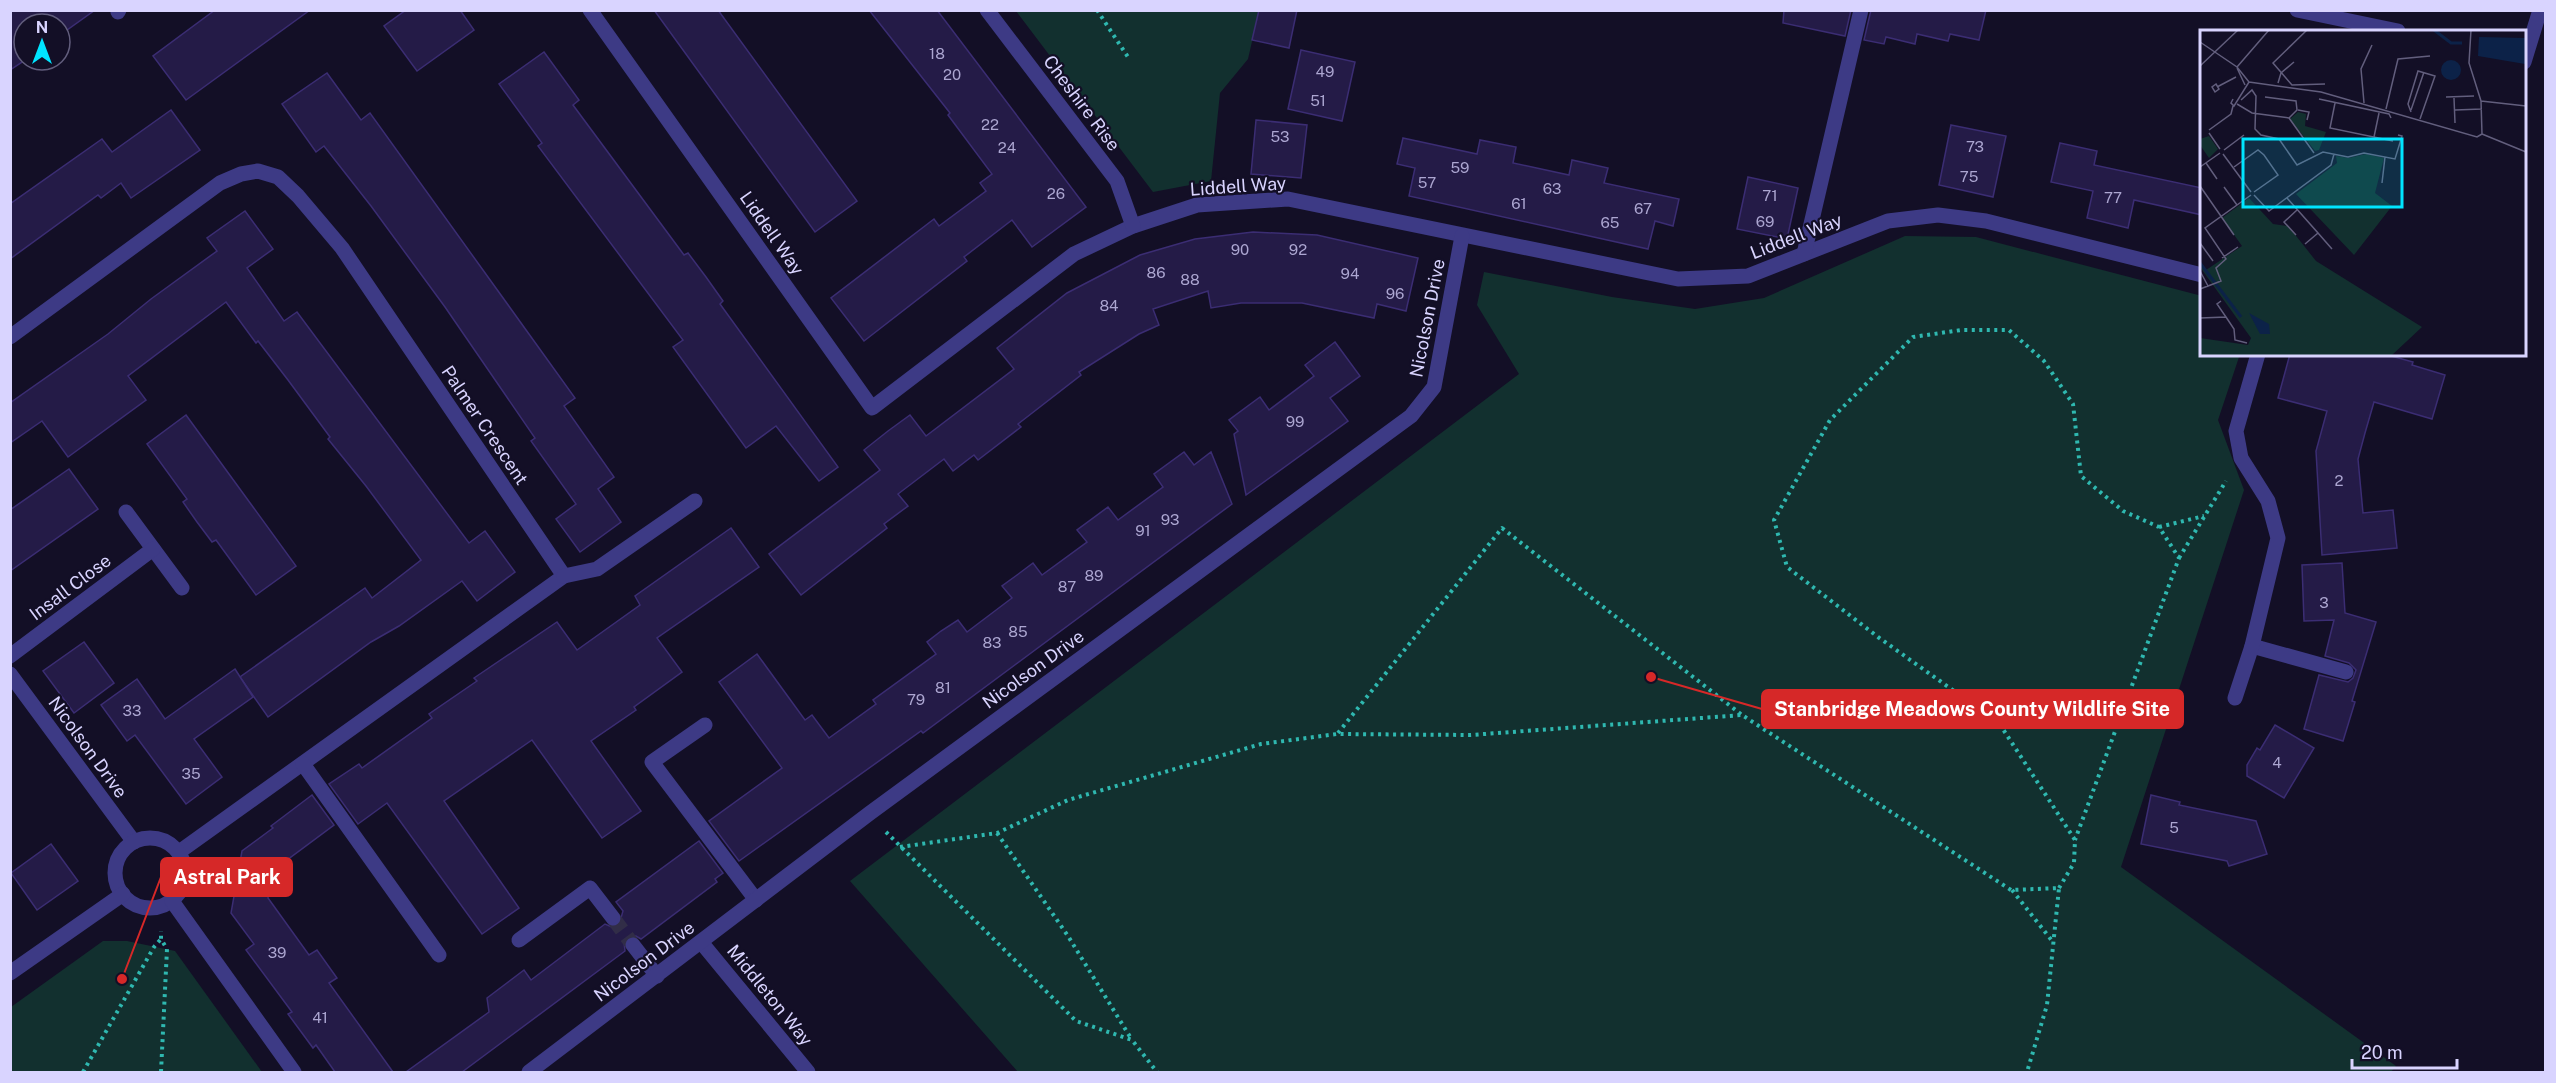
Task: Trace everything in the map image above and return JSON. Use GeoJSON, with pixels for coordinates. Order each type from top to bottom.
{"type":"FeatureCollection","features":[{"type":"Feature","properties":{"kind":"street","name":"Liddell Way"},"geometry":{"type":"LineString","coordinates":[[590,10],[872,408],[1074,254],[1133,226],[1197,205],[1288,199],[1678,279],[1748,276],[1888,221],[1938,215],[1986,221],[2200,274]]}},
{"type":"Feature","properties":{"kind":"street","name":"Cheshire Rise"},"geometry":{"type":"LineString","coordinates":[[987,10],[1117,181],[1133,226]]}},
{"type":"Feature","properties":{"kind":"street"},"geometry":{"type":"LineString","coordinates":[[1804,254],[1861,10]]}},
{"type":"Feature","properties":{"kind":"street"},"geometry":{"type":"LineString","coordinates":[[2297,10],[2393,30]]}},
{"type":"Feature","properties":{"kind":"street"},"geometry":{"type":"LineString","coordinates":[[2526,56],[2540,10]]}},
{"type":"Feature","properties":{"kind":"street","name":"Palmer Crescent"},"geometry":{"type":"LineString","coordinates":[[10,337],[220,183],[241,174],[258,171],[278,177],[298,196],[342,248],[564,576]]}},
{"type":"Feature","properties":{"kind":"street","name":"Nicolson Drive"},"geometry":{"type":"LineString","coordinates":[[529,1072],[870,813],[1411,416],[1434,387],[1462,236]]}},
{"type":"Feature","properties":{"kind":"street"},"geometry":{"type":"LineString","coordinates":[[2235,698],[2252,646],[2278,538],[2268,501],[2241,458],[2236,431],[2257,356]]}},
{"type":"Feature","properties":{"kind":"street"},"geometry":{"type":"LineString","coordinates":[[179,852],[564,576],[597,569],[695,501]]}},
{"type":"Feature","properties":{"kind":"street"},"geometry":{"type":"LineString","coordinates":[[126,512],[182,588]]}},
{"type":"Feature","properties":{"kind":"street","name":"Insall Close"},"geometry":{"type":"LineString","coordinates":[[10,656],[153,549]]}},
{"type":"Feature","properties":{"kind":"street"},"geometry":{"type":"LineString","coordinates":[[2252,646],[2346,672]]}},
{"type":"Feature","properties":{"kind":"street","name":"Nicolson Drive"},"geometry":{"type":"LineString","coordinates":[[10,674],[134,842]]}},
{"type":"Feature","properties":{"kind":"street"},"geometry":{"type":"LineString","coordinates":[[705,725],[652,762],[756,900]]}},
{"type":"Feature","properties":{"kind":"street"},"geometry":{"type":"LineString","coordinates":[[303,764],[439,955]]}},
{"type":"Feature","properties":{"kind":"street"},"geometry":{"type":"LineString","coordinates":[[153,838],[172,845],[179,852],[184,862],[184,883],[167,904],[140,907],[123,894],[115,876],[116,866],[119,856],[134,842],[153,838]]}},
{"type":"Feature","properties":{"kind":"street"},"geometry":{"type":"LineString","coordinates":[[519,940],[590,888],[613,918]]}},
{"type":"Feature","properties":{"kind":"street"},"geometry":{"type":"LineString","coordinates":[[10,973],[123,894]]}},
{"type":"Feature","properties":{"kind":"street"},"geometry":{"type":"LineString","coordinates":[[167,904],[294,1072]]}},
{"type":"Feature","properties":{"kind":"street","name":"Middleton Way"},"geometry":{"type":"LineString","coordinates":[[701,942],[808,1072]]}},
{"type":"Feature","properties":{"kind":"street"},"geometry":{"type":"LineString","coordinates":[[633,945],[657,975]]}},
{"type":"Feature","properties":{"kind":"path"},"geometry":{"type":"LineString","coordinates":[[1097,10],[1128,57]]}},
{"type":"Feature","properties":{"kind":"path"},"geometry":{"type":"LineString","coordinates":[[2075,840],[1999,723],[1878,637],[1788,567],[1774,520],[1830,420],[1913,337],[1961,330],[2009,330],[2044,361],[2073,404],[2081,476],[2123,511],[2159,527],[2179,558]]}},
{"type":"Feature","properties":{"kind":"path"},"geometry":{"type":"LineString","coordinates":[[2027,1072],[2047,1005],[2059,888],[2074,863],[2075,840],[2179,558],[2241,458]]}},
{"type":"Feature","properties":{"kind":"path"},"geometry":{"type":"LineString","coordinates":[[2159,527],[2204,516]]}},
{"type":"Feature","properties":{"kind":"path"},"geometry":{"type":"LineString","coordinates":[[1337,734],[1502,528],[1742,715],[2011,890],[2053,942]]}},
{"type":"Feature","properties":{"kind":"path"},"geometry":{"type":"LineString","coordinates":[[1132,1040],[1076,1021],[900,847],[997,833],[1068,800],[1261,744],[1337,734],[1472,735],[1742,715]]}},
{"type":"Feature","properties":{"kind":"path"},"geometry":{"type":"LineString","coordinates":[[997,833],[1068,936],[1132,1040],[1157,1072]]}},
{"type":"Feature","properties":{"kind":"path"},"geometry":{"type":"LineString","coordinates":[[2011,890],[2059,888]]}},
{"type":"Feature","properties":{"kind":"path"},"geometry":{"type":"LineString","coordinates":[[83,1072],[154,947],[161,939],[167,904]]}},
{"type":"Feature","properties":{"kind":"path"},"geometry":{"type":"LineString","coordinates":[[160,1072],[167,949],[161,939]]}},
{"type":"Feature","properties":{"kind":"green space"},"geometry":{"type":"Polygon","coordinates":[[[1016,11],[1259,11],[1248,59],[1220,93],[1211,181],[1153,192],[1016,11]]]}},
{"type":"Feature","properties":{"kind":"green space"},"geometry":{"type":"Polygon","coordinates":[[[1905,236],[1976,237],[2200,295],[2200,356],[2239,356],[2218,420],[2244,490],[2121,867],[2396,1066],[2391,1072],[1018,1072],[850,881],[1519,374],[1477,305],[1484,272],[1612,297],[1695,309],[1764,298],[1905,236]]]}},
{"type":"Feature","properties":{"kind":"green space"},"geometry":{"type":"Polygon","coordinates":[[[103,941],[127,941],[175,951],[262,1072],[11,1072],[11,1007],[103,941]]]}},
{"type":"Feature","properties":{"kind":"building"},"geometry":{"type":"Polygon","coordinates":[[[10,10],[95,10],[72,26],[72,12],[12,12],[12,69],[10,70],[10,10]]]}},
{"type":"Feature","properties":{"kind":"building"},"geometry":{"type":"Polygon","coordinates":[[[215,10],[310,10],[186,100],[153,56],[215,10]]]}},
{"type":"Feature","properties":{"kind":"building"},"geometry":{"type":"Polygon","coordinates":[[[406,10],[460,10],[474,30],[417,71],[384,26],[406,10]]]}},
{"type":"Feature","properties":{"kind":"building"},"geometry":{"type":"Polygon","coordinates":[[[654,10],[718,10],[857,201],[815,232],[654,10]]]}},
{"type":"Feature","properties":{"kind":"building"},"geometry":{"type":"Polygon","coordinates":[[[869,10],[937,10],[1086,207],[1032,247],[1012,220],[964,257],[967,261],[864,341],[831,298],[934,219],[939,226],[986,191],[980,183],[992,174],[948,115],[950,113],[869,10]]]}},
{"type":"Feature","properties":{"kind":"building"},"geometry":{"type":"Polygon","coordinates":[[[1259,10],[1297,10],[1289,48],[1252,40],[1259,10]]]}},
{"type":"Feature","properties":{"kind":"building"},"geometry":{"type":"Polygon","coordinates":[[[1784,10],[1851,10],[1845,36],[1783,23],[1784,10]]]}},
{"type":"Feature","properties":{"kind":"building"},"geometry":{"type":"Polygon","coordinates":[[[1871,10],[1986,10],[1979,40],[1950,34],[1948,41],[1917,34],[1915,44],[1886,37],[1884,44],[1864,40],[1871,10]]]}},
{"type":"Feature","properties":{"kind":"building"},"geometry":{"type":"Polygon","coordinates":[[[1301,50],[1355,62],[1342,121],[1288,109],[1301,50]]]}},
{"type":"Feature","properties":{"kind":"building"},"geometry":{"type":"Polygon","coordinates":[[[544,52],[579,100],[573,105],[684,255],[688,253],[706,277],[723,301],[720,304],[838,467],[819,481],[776,426],[746,448],[673,347],[683,340],[538,146],[542,143],[499,84],[544,52]]]}},
{"type":"Feature","properties":{"kind":"building"},"geometry":{"type":"Polygon","coordinates":[[[327,73],[361,120],[370,113],[575,398],[564,406],[614,477],[598,489],[621,522],[580,552],[556,519],[576,504],[531,441],[535,438],[445,307],[371,206],[324,146],[316,152],[282,104],[327,73]]]}},
{"type":"Feature","properties":{"kind":"building"},"geometry":{"type":"Polygon","coordinates":[[[171,110],[200,150],[131,198],[121,183],[101,198],[98,195],[10,259],[10,204],[102,139],[112,152],[171,110]]]}},
{"type":"Feature","properties":{"kind":"building"},"geometry":{"type":"Polygon","coordinates":[[[1256,120],[1307,125],[1301,178],[1251,174],[1256,120]]]}},
{"type":"Feature","properties":{"kind":"building"},"geometry":{"type":"Polygon","coordinates":[[[1951,125],[2006,136],[1993,197],[1939,185],[1951,125]]]}},
{"type":"Feature","properties":{"kind":"building"},"geometry":{"type":"Polygon","coordinates":[[[1403,138],[1477,154],[1480,140],[1516,147],[1513,163],[1569,175],[1572,160],[1608,168],[1604,183],[1679,199],[1673,226],[1655,221],[1648,249],[1409,196],[1415,168],[1397,164],[1403,138]]]}},
{"type":"Feature","properties":{"kind":"building"},"geometry":{"type":"Polygon","coordinates":[[[2060,143],[2097,151],[2094,165],[2200,188],[2200,215],[2134,200],[2128,228],[2087,218],[2093,191],[2051,182],[2060,143]]]}},
{"type":"Feature","properties":{"kind":"building"},"geometry":{"type":"Polygon","coordinates":[[[1748,177],[1798,188],[1787,239],[1737,229],[1748,177]]]}},
{"type":"Feature","properties":{"kind":"building"},"geometry":{"type":"Polygon","coordinates":[[[245,211],[273,249],[247,268],[284,321],[297,312],[469,543],[485,531],[515,572],[477,601],[462,581],[399,626],[371,642],[268,717],[240,677],[365,588],[372,598],[421,560],[328,439],[330,437],[288,380],[258,341],[256,343],[226,302],[128,376],[146,400],[68,457],[42,421],[10,443],[10,403],[108,334],[217,251],[207,238],[245,211]]]}},
{"type":"Feature","properties":{"kind":"building"},"geometry":{"type":"Polygon","coordinates":[[[1253,232],[1317,235],[1418,258],[1406,311],[1377,304],[1374,318],[1302,303],[1241,303],[1211,308],[1208,291],[1153,309],[1159,325],[1139,334],[1079,372],[1081,375],[1018,424],[1021,427],[978,460],[974,455],[953,471],[944,459],[898,494],[908,506],[884,524],[887,528],[801,595],[769,554],[880,470],[864,450],[888,431],[910,415],[926,436],[1014,369],[997,348],[1067,293],[1140,255],[1195,239],[1253,232]]]}},
{"type":"Feature","properties":{"kind":"building"},"geometry":{"type":"Polygon","coordinates":[[[1335,342],[1360,376],[1330,398],[1348,421],[1246,495],[1234,434],[1238,431],[1229,420],[1260,397],[1269,410],[1314,376],[1305,365],[1335,342]]]}},
{"type":"Feature","properties":{"kind":"building"},"geometry":{"type":"Polygon","coordinates":[[[2289,356],[2391,356],[2445,375],[2432,419],[2374,402],[2365,433],[2358,459],[2363,513],[2393,510],[2397,548],[2322,555],[2316,451],[2327,411],[2278,398],[2289,356]]]}},
{"type":"Feature","properties":{"kind":"building"},"geometry":{"type":"Polygon","coordinates":[[[186,415],[296,566],[256,595],[216,540],[212,542],[197,522],[183,502],[187,499],[147,444],[186,415]]]}},
{"type":"Feature","properties":{"kind":"building"},"geometry":{"type":"Polygon","coordinates":[[[1184,452],[1194,465],[1211,452],[1232,504],[923,733],[921,731],[739,861],[709,821],[782,768],[719,682],[757,654],[805,720],[812,715],[829,738],[876,704],[873,700],[936,654],[927,642],[941,631],[958,620],[967,632],[1012,598],[1002,586],[1033,563],[1042,575],[1087,542],[1077,530],[1108,507],[1118,520],[1163,487],[1154,474],[1184,452]]]}},
{"type":"Feature","properties":{"kind":"building"},"geometry":{"type":"Polygon","coordinates":[[[69,469],[98,509],[10,571],[10,510],[69,469]]]}},
{"type":"Feature","properties":{"kind":"building"},"geometry":{"type":"Polygon","coordinates":[[[731,528],[759,567],[657,638],[682,672],[634,707],[636,710],[591,741],[641,811],[602,838],[532,740],[444,801],[519,908],[482,934],[387,803],[358,824],[329,784],[359,764],[362,768],[432,718],[429,714],[477,681],[474,678],[557,622],[577,650],[640,605],[635,596],[731,528]]]}},
{"type":"Feature","properties":{"kind":"building"},"geometry":{"type":"Polygon","coordinates":[[[2342,563],[2345,613],[2376,622],[2352,701],[2355,702],[2343,741],[2304,729],[2319,675],[2348,682],[2353,678],[2356,670],[2349,663],[2325,656],[2334,620],[2304,621],[2302,565],[2342,563]]]}},
{"type":"Feature","properties":{"kind":"building"},"geometry":{"type":"Polygon","coordinates":[[[84,642],[114,683],[74,713],[43,671],[84,642]]]}},
{"type":"Feature","properties":{"kind":"building"},"geometry":{"type":"Polygon","coordinates":[[[235,669],[253,697],[194,739],[222,777],[186,804],[135,735],[127,741],[101,705],[137,679],[165,719],[235,669]]]}},
{"type":"Feature","properties":{"kind":"building"},"geometry":{"type":"Polygon","coordinates":[[[2275,725],[2314,748],[2284,798],[2247,776],[2247,765],[2257,748],[2260,750],[2275,725]]]}},
{"type":"Feature","properties":{"kind":"building"},"geometry":{"type":"Polygon","coordinates":[[[312,795],[334,825],[271,872],[268,898],[309,955],[317,950],[337,978],[329,983],[393,1072],[335,1072],[316,1045],[313,1048],[288,1014],[292,1012],[246,950],[254,944],[231,913],[242,851],[312,795]]]}},
{"type":"Feature","properties":{"kind":"building"},"geometry":{"type":"Polygon","coordinates":[[[2151,795],[2180,802],[2179,805],[2256,821],[2267,854],[2229,866],[2227,861],[2141,844],[2151,795]]]}},
{"type":"Feature","properties":{"kind":"building"},"geometry":{"type":"Polygon","coordinates":[[[699,841],[723,873],[715,879],[717,882],[641,939],[636,936],[628,937],[624,942],[625,951],[462,1072],[406,1072],[489,1012],[487,998],[524,970],[531,980],[605,924],[614,928],[619,925],[623,911],[616,902],[699,841]]]}},
{"type":"Feature","properties":{"kind":"building"},"geometry":{"type":"Polygon","coordinates":[[[51,844],[78,881],[37,910],[11,873],[51,844]]]}},
{"type":"Feature","properties":{"kind":"tunnel"},"geometry":{"type":"LineString","coordinates":[[613,918],[633,945]]}},
{"type":"Feature","properties":{"kind":"place","name":"Stanbridge Meadows County Wildlife Site"},"geometry":{"type":"Point","coordinates":[1651,677]}},
{"type":"Feature","properties":{"kind":"place","name":"Astral Park"},"geometry":{"type":"Point","coordinates":[122,979]}}]}
